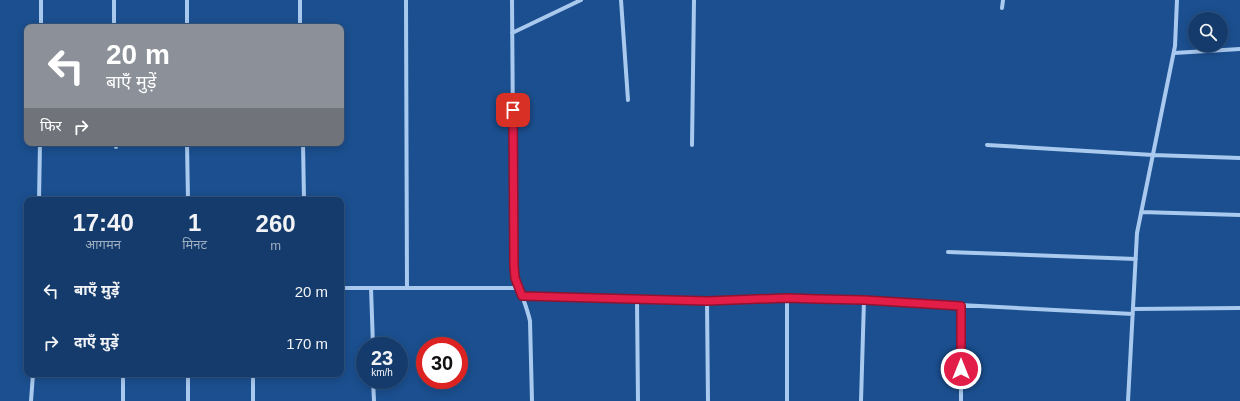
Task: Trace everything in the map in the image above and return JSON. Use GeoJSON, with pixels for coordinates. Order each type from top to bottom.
{"type":"FeatureCollection","features":[{"type":"Feature","properties":{"kind":"street"},"geometry":{"type":"LineString","coordinates":[[41,0],[41,24]]}},
{"type":"Feature","properties":{"kind":"street"},"geometry":{"type":"LineString","coordinates":[[114,0],[114,24]]}},
{"type":"Feature","properties":{"kind":"street"},"geometry":{"type":"LineString","coordinates":[[187,0],[187,24]]}},
{"type":"Feature","properties":{"kind":"street"},"geometry":{"type":"LineString","coordinates":[[300,0],[300,24]]}},
{"type":"Feature","properties":{"kind":"street"},"geometry":{"type":"LineString","coordinates":[[406,0],[407,288]]}},
{"type":"Feature","properties":{"kind":"street"},"geometry":{"type":"LineString","coordinates":[[512,0],[514,266],[515,278],[528,311],[530,321],[532,401]]}},
{"type":"Feature","properties":{"kind":"street"},"geometry":{"type":"LineString","coordinates":[[512,33],[582,0]]}},
{"type":"Feature","properties":{"kind":"street"},"geometry":{"type":"LineString","coordinates":[[620,0],[628,100]]}},
{"type":"Feature","properties":{"kind":"street"},"geometry":{"type":"LineString","coordinates":[[692,145],[694,0]]}},
{"type":"Feature","properties":{"kind":"street"},"geometry":{"type":"LineString","coordinates":[[1002,8],[1003,0]]}},
{"type":"Feature","properties":{"kind":"street"},"geometry":{"type":"LineString","coordinates":[[1128,401],[1137,233],[1174,53],[1178,0]]}},
{"type":"Feature","properties":{"kind":"street"},"geometry":{"type":"LineString","coordinates":[[1174,53],[1240,49]]}},
{"type":"Feature","properties":{"kind":"street"},"geometry":{"type":"LineString","coordinates":[[987,145],[1153,155],[1240,158]]}},
{"type":"Feature","properties":{"kind":"street"},"geometry":{"type":"LineString","coordinates":[[39,197],[40,146]]}},
{"type":"Feature","properties":{"kind":"street"},"geometry":{"type":"LineString","coordinates":[[187,146],[188,197]]}},
{"type":"Feature","properties":{"kind":"street"},"geometry":{"type":"LineString","coordinates":[[303,146],[304,197]]}},
{"type":"Feature","properties":{"kind":"street"},"geometry":{"type":"LineString","coordinates":[[1142,212],[1240,215]]}},
{"type":"Feature","properties":{"kind":"street"},"geometry":{"type":"LineString","coordinates":[[948,252],[1136,259]]}},
{"type":"Feature","properties":{"kind":"street"},"geometry":{"type":"LineString","coordinates":[[344,288],[519,288]]}},
{"type":"Feature","properties":{"kind":"street"},"geometry":{"type":"LineString","coordinates":[[371,288],[372,337]]}},
{"type":"Feature","properties":{"kind":"street"},"geometry":{"type":"LineString","coordinates":[[522,296],[707,301],[787,298],[864,300],[961,306],[1133,312],[1240,308]]}},
{"type":"Feature","properties":{"kind":"street"},"geometry":{"type":"LineString","coordinates":[[787,298],[787,401]]}},
{"type":"Feature","properties":{"kind":"street"},"geometry":{"type":"LineString","coordinates":[[637,300],[638,401]]}},
{"type":"Feature","properties":{"kind":"street"},"geometry":{"type":"LineString","coordinates":[[861,401],[864,300]]}},
{"type":"Feature","properties":{"kind":"street"},"geometry":{"type":"LineString","coordinates":[[707,301],[708,401]]}},
{"type":"Feature","properties":{"kind":"street"},"geometry":{"type":"LineString","coordinates":[[961,306],[961,401]]}},
{"type":"Feature","properties":{"kind":"street"},"geometry":{"type":"LineString","coordinates":[[31,401],[33,377]]}},
{"type":"Feature","properties":{"kind":"street"},"geometry":{"type":"LineString","coordinates":[[123,377],[123,401]]}},
{"type":"Feature","properties":{"kind":"street"},"geometry":{"type":"LineString","coordinates":[[188,377],[188,401]]}},
{"type":"Feature","properties":{"kind":"street"},"geometry":{"type":"LineString","coordinates":[[253,377],[253,401]]}},
{"type":"Feature","properties":{"kind":"street"},"geometry":{"type":"LineString","coordinates":[[373,389],[374,401]]}},
{"type":"Feature","properties":{"kind":"route"},"geometry":{"type":"LineString","coordinates":[[513,110],[514,266],[515,278],[522,296],[707,301],[787,298],[864,300],[961,306],[961,369]]}}]}
